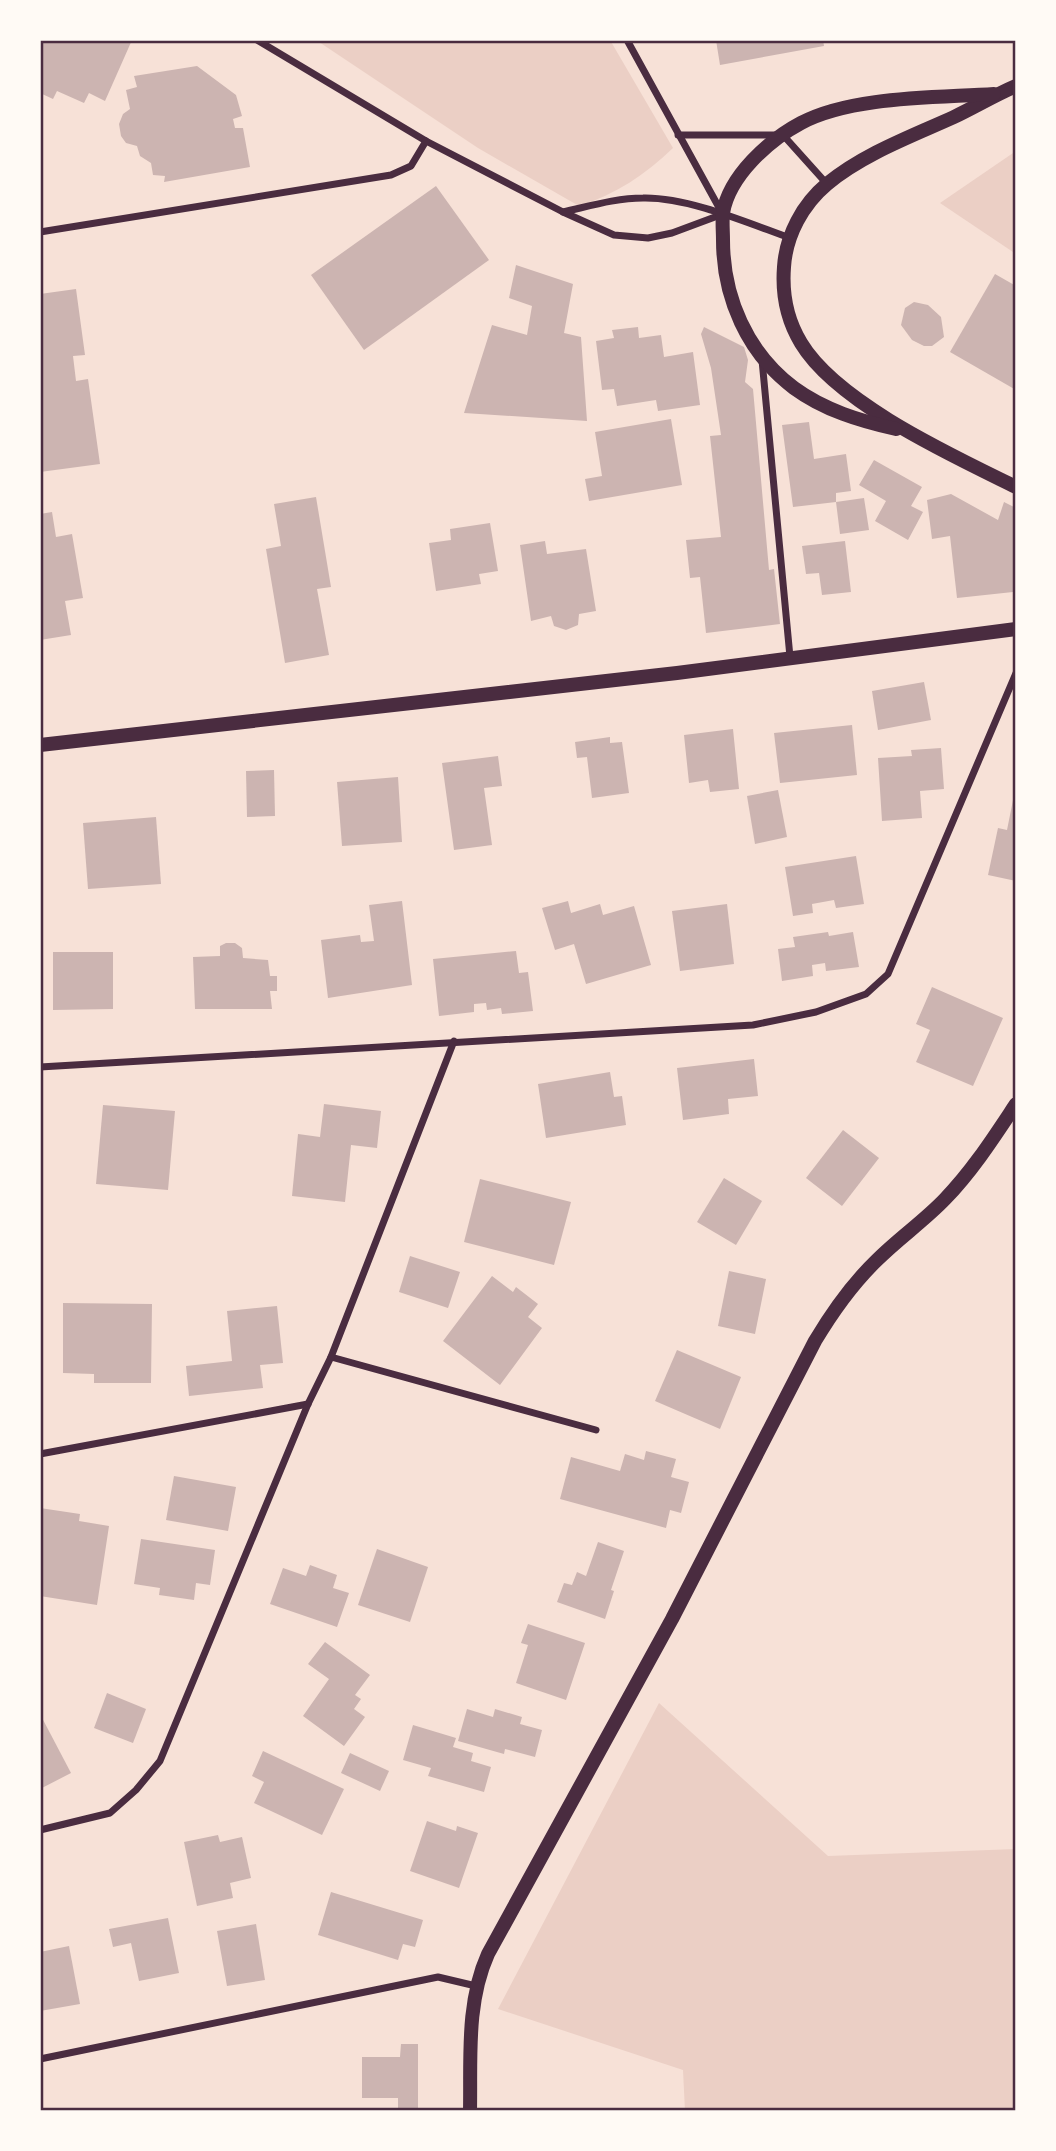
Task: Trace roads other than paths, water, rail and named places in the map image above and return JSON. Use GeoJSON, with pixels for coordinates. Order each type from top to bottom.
{"type":"FeatureCollection","features":[{"type":"Feature","properties":{"kind":"main road"},"geometry":{"type":"LineString","coordinates":[[1016,86],[881,151],[827,184],[807,205],[790,238],[784,260],[783,282],[789,314],[802,344],[815,362],[861,402],[908,431],[1016,486]]}},
{"type":"Feature","properties":{"kind":"main road"},"geometry":{"type":"LineString","coordinates":[[908,431],[874,424],[831,410],[793,387],[761,356],[738,318],[731,298],[725,274],[723,214],[735,185],[758,154],[800,123],[862,104],[998,94]]}},
{"type":"Feature","properties":{"kind":"main road"},"geometry":{"type":"LineString","coordinates":[[40,745],[677,673],[1016,629]]}},
{"type":"Feature","properties":{"kind":"main road"},"geometry":{"type":"LineString","coordinates":[[470,2111],[471,2026],[476,1986],[498,1931],[671,1619],[815,1340],[833,1311],[878,1259],[948,1196],[986,1150],[1016,1104]]}},
{"type":"Feature","properties":{"kind":"street"},"geometry":{"type":"LineString","coordinates":[[257,40],[426,141],[562,212],[614,235],[648,238],[672,233],[723,214]]}},
{"type":"Feature","properties":{"kind":"street"},"geometry":{"type":"LineString","coordinates":[[627,40],[723,214]]}},
{"type":"Feature","properties":{"kind":"street"},"geometry":{"type":"LineString","coordinates":[[678,135],[783,135],[827,184]]}},
{"type":"Feature","properties":{"kind":"street"},"geometry":{"type":"LineString","coordinates":[[40,232],[391,175],[411,166],[426,141]]}},
{"type":"Feature","properties":{"kind":"street"},"geometry":{"type":"LineString","coordinates":[[562,212],[619,199],[669,200],[723,214],[790,238]]}},
{"type":"Feature","properties":{"kind":"street"},"geometry":{"type":"LineString","coordinates":[[761,356],[790,657]]}},
{"type":"Feature","properties":{"kind":"street"},"geometry":{"type":"LineString","coordinates":[[40,1067],[752,1025],[816,1012],[866,994],[888,974],[1016,673]]}},
{"type":"Feature","properties":{"kind":"street"},"geometry":{"type":"LineString","coordinates":[[40,1830],[110,1813],[136,1790],[160,1761],[308,1404],[331,1357],[454,1041]]}},
{"type":"Feature","properties":{"kind":"street"},"geometry":{"type":"LineString","coordinates":[[331,1357],[596,1430]]}},
{"type":"Feature","properties":{"kind":"street"},"geometry":{"type":"LineString","coordinates":[[40,1454],[308,1404]]}},
{"type":"Feature","properties":{"kind":"street"},"geometry":{"type":"LineString","coordinates":[[40,2059],[438,1977],[476,1986]]}}]}
